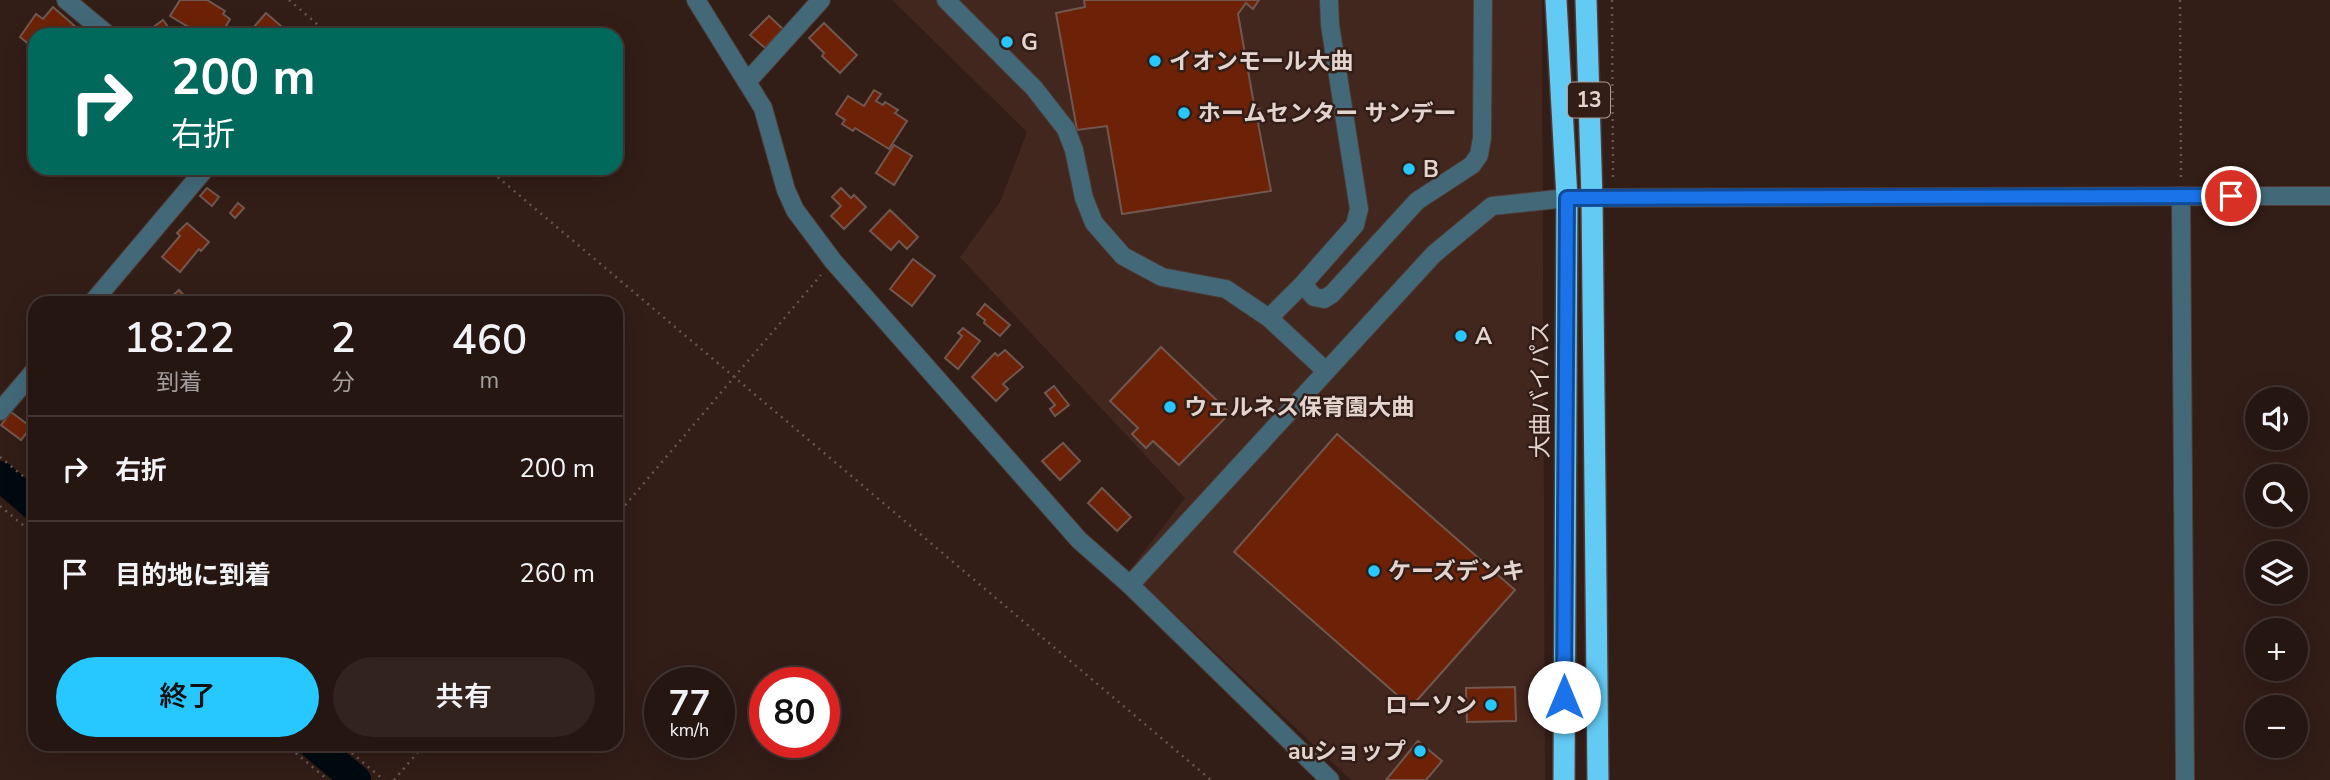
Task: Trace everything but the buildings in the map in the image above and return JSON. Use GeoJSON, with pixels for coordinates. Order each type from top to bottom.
{"type":"FeatureCollection","features":[{"type":"Feature","properties":{"kind":"highway","name":"大曲バイパス"},"geometry":{"type":"LineString","coordinates":[[1556,0],[1567,198],[1564,780]]}},
{"type":"Feature","properties":{"kind":"highway","name":"13"},"geometry":{"type":"LineString","coordinates":[[1586,0],[1603,199],[1598,780]]}},
{"type":"Feature","properties":{"kind":"street"},"geometry":{"type":"LineString","coordinates":[[66,0],[99,28]]}},
{"type":"Feature","properties":{"kind":"street"},"geometry":{"type":"LineString","coordinates":[[696,0],[763,108],[786,190],[795,210],[833,261],[1079,540],[1130,585],[1330,780]]}},
{"type":"Feature","properties":{"kind":"street"},"geometry":{"type":"LineString","coordinates":[[747,82],[821,0]]}},
{"type":"Feature","properties":{"kind":"street"},"geometry":{"type":"LineString","coordinates":[[946,0],[1034,88],[1066,129],[1074,150],[1084,198],[1094,223],[1123,256],[1162,277],[1226,289],[1269,318],[1326,372]]}},
{"type":"Feature","properties":{"kind":"street"},"geometry":{"type":"LineString","coordinates":[[1269,318],[1355,225],[1359,209],[1330,25],[1329,0]]}},
{"type":"Feature","properties":{"kind":"street"},"geometry":{"type":"LineString","coordinates":[[1303,284],[1314,297],[1324,299],[1332,294],[1417,201],[1472,164],[1479,155],[1482,138],[1483,0]]}},
{"type":"Feature","properties":{"kind":"street"},"geometry":{"type":"LineString","coordinates":[[98,296],[200,175]]}},
{"type":"Feature","properties":{"kind":"street"},"geometry":{"type":"LineString","coordinates":[[2181,196],[2185,780]]}},
{"type":"Feature","properties":{"kind":"street"},"geometry":{"type":"LineString","coordinates":[[1130,585],[1434,254],[1492,206],[1567,198],[2330,196]]}},
{"type":"Feature","properties":{"kind":"street"},"geometry":{"type":"LineString","coordinates":[[0,411],[28,378]]}},
{"type":"Feature","properties":{"kind":"path"},"geometry":{"type":"LineString","coordinates":[[289,0],[321,28]]}},
{"type":"Feature","properties":{"kind":"path"},"geometry":{"type":"LineString","coordinates":[[1603,199],[1612,0]]}},
{"type":"Feature","properties":{"kind":"path"},"geometry":{"type":"LineString","coordinates":[[2180,0],[2181,196]]}},
{"type":"Feature","properties":{"kind":"path"},"geometry":{"type":"LineString","coordinates":[[495,175],[1211,780]]}},
{"type":"Feature","properties":{"kind":"path"},"geometry":{"type":"LineString","coordinates":[[623,508],[833,261]]}},
{"type":"Feature","properties":{"kind":"path"},"geometry":{"type":"LineString","coordinates":[[0,457],[28,480]]}},
{"type":"Feature","properties":{"kind":"path"},"geometry":{"type":"LineString","coordinates":[[0,506],[28,529]]}},
{"type":"Feature","properties":{"kind":"path"},"geometry":{"type":"LineString","coordinates":[[293,751],[328,780]]}},
{"type":"Feature","properties":{"kind":"path"},"geometry":{"type":"LineString","coordinates":[[349,751],[384,780]]}},
{"type":"Feature","properties":{"kind":"path"},"geometry":{"type":"LineString","coordinates":[[394,780],[419,751]]}},
{"type":"Feature","properties":{"kind":"shaded area"},"geometry":{"type":"Polygon","coordinates":[[[892,0],[1542,0],[1545,780],[1351,780],[1129,571],[1185,498],[960,257],[1000,202],[1027,132],[892,0]]]}},
{"type":"Feature","properties":{"kind":"waterway"},"geometry":{"type":"LineString","coordinates":[[0,476],[28,500]]}},
{"type":"Feature","properties":{"kind":"waterway"},"geometry":{"type":"LineString","coordinates":[[321,751],[356,780]]}},
{"type":"Feature","properties":{"kind":"place","name":"G"},"geometry":{"type":"Point","coordinates":[1007,42]}},
{"type":"Feature","properties":{"kind":"place","name":"イオンモール大曲"},"geometry":{"type":"Point","coordinates":[1155,61]}},
{"type":"Feature","properties":{"kind":"place","name":"ホームセンター サンデー"},"geometry":{"type":"Point","coordinates":[1184,113]}},
{"type":"Feature","properties":{"kind":"place","name":"B"},"geometry":{"type":"Point","coordinates":[1409,169]}},
{"type":"Feature","properties":{"kind":"place","name":"A"},"geometry":{"type":"Point","coordinates":[1461,336]}},
{"type":"Feature","properties":{"kind":"place","name":"ウェルネス保育園大曲"},"geometry":{"type":"Point","coordinates":[1170,407]}},
{"type":"Feature","properties":{"kind":"place","name":"ケーズデンキ"},"geometry":{"type":"Point","coordinates":[1374,571]}},
{"type":"Feature","properties":{"kind":"place","name":"ローソン"},"geometry":{"type":"Point","coordinates":[1491,705]}},
{"type":"Feature","properties":{"kind":"place","name":"auショップ"},"geometry":{"type":"Point","coordinates":[1420,751]}},
{"type":"Feature","properties":{"kind":"route"},"geometry":{"type":"LineString","coordinates":[[1564,697],[1567,198],[2231,196]]}}]}
